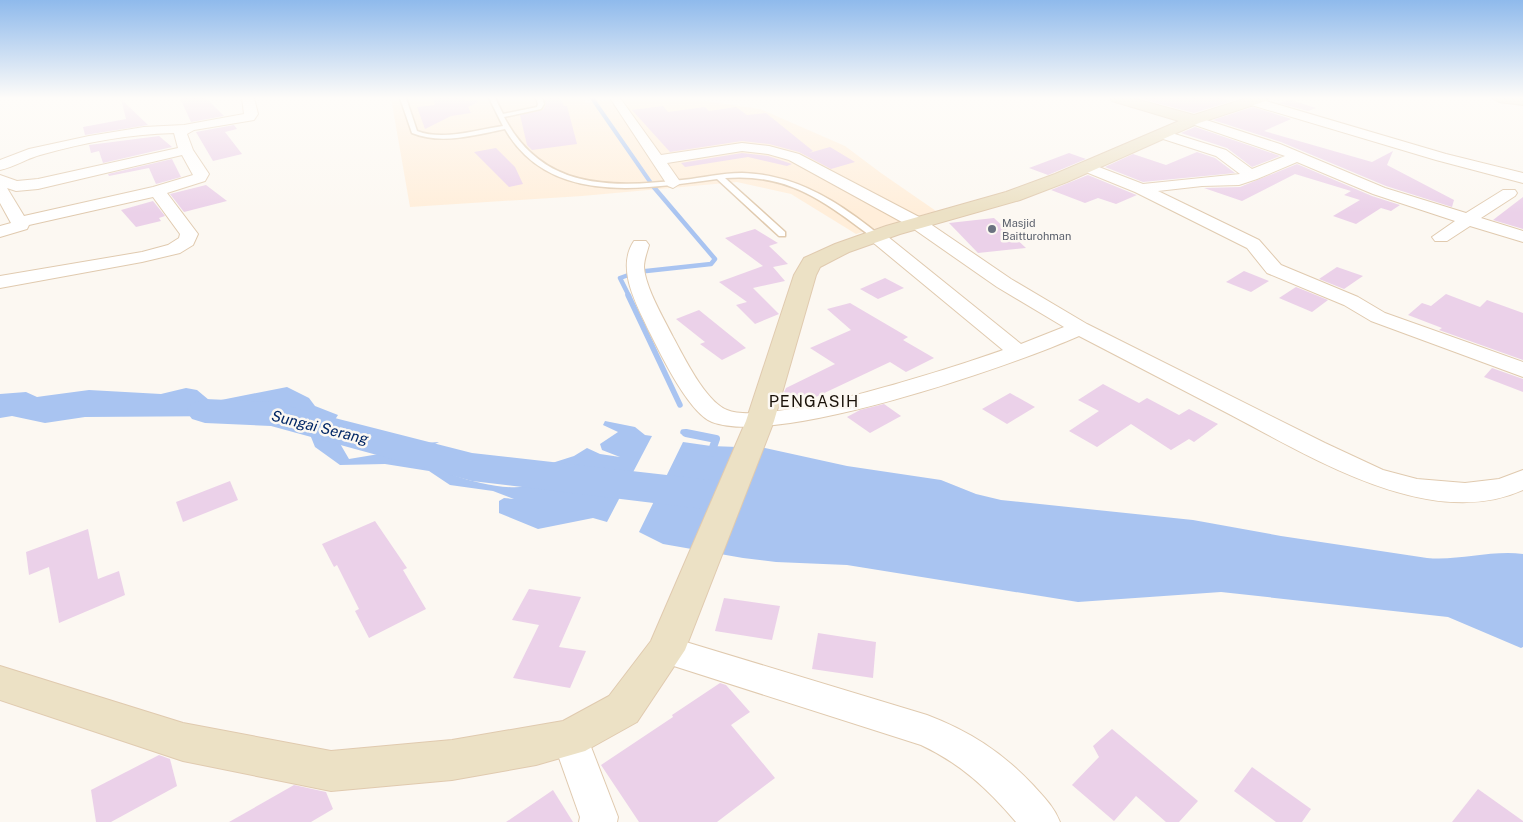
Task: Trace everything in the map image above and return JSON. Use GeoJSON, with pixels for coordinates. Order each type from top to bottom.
{"type":"FeatureCollection","features":[{"type":"Feature","properties":{"kind":"street"},"geometry":{"type":"LineString","coordinates":[[0,166],[18,157],[120,136]]}},
{"type":"Feature","properties":{"kind":"street"},"geometry":{"type":"LineString","coordinates":[[19,222],[157,190],[200,178],[201,174],[186,150],[181,136]]}},
{"type":"Feature","properties":{"kind":"street"},"geometry":{"type":"LineString","coordinates":[[641,136],[673,183]]}},
{"type":"Feature","properties":{"kind":"street"},"geometry":{"type":"LineString","coordinates":[[0,683],[183,742],[331,771],[452,760],[536,746],[570,738],[622,709],[666,650],[699,573],[757,426],[808,269],[812,263],[828,254],[876,236],[1013,196],[1157,136]]}},
{"type":"Feature","properties":{"kind":"street"},"geometry":{"type":"LineString","coordinates":[[1169,136],[1221,153],[1252,176]]}},
{"type":"Feature","properties":{"kind":"street"},"geometry":{"type":"LineString","coordinates":[[1241,136],[1298,156],[1379,192],[1523,237]]}},
{"type":"Feature","properties":{"kind":"street"},"geometry":{"type":"LineString","coordinates":[[1380,136],[1523,178]]}},
{"type":"Feature","properties":{"kind":"street"},"geometry":{"type":"LineString","coordinates":[[658,160],[742,147],[781,152],[794,157],[916,223],[1004,283],[1080,328],[1307,445],[1374,476],[1417,488],[1465,492],[1503,488],[1523,479]]}},
{"type":"Feature","properties":{"kind":"street"},"geometry":{"type":"LineString","coordinates":[[0,180],[16,186],[30,186],[186,150]]}},
{"type":"Feature","properties":{"kind":"street"},"geometry":{"type":"LineString","coordinates":[[1141,190],[1202,181],[1239,180],[1298,156]]}},
{"type":"Feature","properties":{"kind":"street"},"geometry":{"type":"LineString","coordinates":[[1501,173],[1516,164]]}},
{"type":"Feature","properties":{"kind":"street"},"geometry":{"type":"LineString","coordinates":[[1086,167],[1141,190],[1253,244],[1264,252],[1270,266],[1274,269],[1351,301],[1378,317],[1523,370]]}},
{"type":"Feature","properties":{"kind":"street"},"geometry":{"type":"LineString","coordinates":[[0,189],[20,226],[0,232]]}},
{"type":"Feature","properties":{"kind":"street"},"geometry":{"type":"LineString","coordinates":[[0,282],[142,257],[174,248],[187,241],[189,234],[157,190]]}},
{"type":"Feature","properties":{"kind":"street"},"geometry":{"type":"LineString","coordinates":[[1441,237],[1470,221],[1509,193]]}},
{"type":"Feature","properties":{"kind":"street"},"geometry":{"type":"LineString","coordinates":[[876,236],[1018,352]]}},
{"type":"Feature","properties":{"kind":"street"},"geometry":{"type":"LineString","coordinates":[[640,245],[634,263],[637,277],[667,348],[710,410],[726,419],[757,426],[901,390],[966,371],[1080,328]]}},
{"type":"Feature","properties":{"kind":"street"},"geometry":{"type":"LineString","coordinates":[[666,650],[927,731],[962,748],[988,766],[1010,786],[1041,822]]}},
{"type":"Feature","properties":{"kind":"street"},"geometry":{"type":"LineString","coordinates":[[570,738],[598,817],[598,822]]}},
{"type":"Feature","properties":{"kind":"lane"},"geometry":{"type":"LineString","coordinates":[[514,136],[523,152],[550,170],[576,182],[638,184],[673,183],[718,176],[753,177],[784,183],[816,193],[876,236]]}},
{"type":"Feature","properties":{"kind":"lane"},"geometry":{"type":"LineString","coordinates":[[718,176],[782,234]]}},
{"type":"Feature","properties":{"kind":"shaded area"},"geometry":{"type":"Polygon","coordinates":[[[398,136],[823,136],[845,146],[936,211],[856,234],[791,194],[737,182],[582,196],[410,207],[398,136]]]}},
{"type":"Feature","properties":{"kind":"water"},"geometry":{"type":"Polygon","coordinates":[[[287,387],[309,398],[315,406],[338,415],[329,429],[335,435],[349,459],[385,453],[407,444],[439,442],[411,456],[421,461],[453,465],[451,470],[453,475],[494,486],[526,487],[536,485],[536,482],[552,463],[574,456],[587,448],[600,454],[620,457],[602,450],[600,444],[618,432],[603,425],[605,421],[635,427],[645,435],[652,436],[607,522],[593,518],[538,529],[499,513],[499,501],[504,498],[514,499],[493,491],[450,485],[429,471],[385,464],[340,465],[315,447],[309,432],[279,410],[232,416],[85,417],[45,423],[12,416],[0,418],[0,394],[26,392],[37,397],[89,390],[161,394],[186,388],[197,390],[209,400],[216,401],[287,387]]]}},
{"type":"Feature","properties":{"kind":"water"},"geometry":{"type":"Polygon","coordinates":[[[683,442],[711,446],[765,448],[847,466],[941,480],[976,494],[1001,500],[1193,520],[1281,536],[1427,558],[1439,559],[1499,553],[1523,554],[1523,647],[1521,648],[1448,617],[1221,592],[1078,602],[847,565],[776,562],[663,544],[639,532],[683,442]]]}},
{"type":"Feature","properties":{"kind":"building"},"geometry":{"type":"Polygon","coordinates":[[[159,136],[172,147],[103,163],[99,151],[91,153],[89,145],[159,136]]]}},
{"type":"Feature","properties":{"kind":"building"},"geometry":{"type":"Polygon","coordinates":[[[199,136],[228,136],[242,154],[213,161],[199,136]]]}},
{"type":"Feature","properties":{"kind":"building"},"geometry":{"type":"Polygon","coordinates":[[[525,136],[575,136],[577,144],[532,150],[527,145],[525,136]]]}},
{"type":"Feature","properties":{"kind":"building"},"geometry":{"type":"Polygon","coordinates":[[[656,136],[795,136],[813,151],[809,153],[830,147],[855,162],[831,169],[799,152],[769,144],[742,141],[670,152],[656,136]]]}},
{"type":"Feature","properties":{"kind":"building"},"geometry":{"type":"Polygon","coordinates":[[[1191,136],[1222,136],[1280,156],[1252,167],[1227,148],[1191,136]]]}},
{"type":"Feature","properties":{"kind":"building"},"geometry":{"type":"Polygon","coordinates":[[[1264,136],[1283,136],[1372,162],[1393,151],[1387,165],[1454,200],[1452,207],[1386,186],[1264,136]]]}},
{"type":"Feature","properties":{"kind":"building"},"geometry":{"type":"Polygon","coordinates":[[[496,148],[515,167],[523,184],[509,187],[474,152],[496,148]]]}},
{"type":"Feature","properties":{"kind":"building"},"geometry":{"type":"Polygon","coordinates":[[[1197,152],[1215,158],[1235,173],[1143,182],[1105,167],[1133,154],[1166,165],[1197,152]]]}},
{"type":"Feature","properties":{"kind":"building"},"geometry":{"type":"Polygon","coordinates":[[[742,153],[768,156],[792,164],[787,166],[748,157],[685,167],[681,163],[742,153]]]}},
{"type":"Feature","properties":{"kind":"building"},"geometry":{"type":"Polygon","coordinates":[[[1069,153],[1086,159],[1048,175],[1029,168],[1069,153]]]}},
{"type":"Feature","properties":{"kind":"building"},"geometry":{"type":"Polygon","coordinates":[[[172,159],[181,177],[156,184],[149,168],[109,176],[108,174],[172,159]]]}},
{"type":"Feature","properties":{"kind":"building"},"geometry":{"type":"Polygon","coordinates":[[[1297,164],[1372,196],[1400,205],[1391,211],[1381,208],[1356,224],[1333,216],[1360,200],[1344,195],[1351,191],[1295,174],[1242,201],[1204,188],[1240,187],[1297,164]]]}},
{"type":"Feature","properties":{"kind":"building"},"geometry":{"type":"Polygon","coordinates":[[[1088,175],[1137,195],[1116,204],[1098,198],[1085,203],[1051,190],[1088,175]]]}},
{"type":"Feature","properties":{"kind":"building"},"geometry":{"type":"Polygon","coordinates":[[[206,185],[227,201],[184,212],[170,194],[206,185]]]}},
{"type":"Feature","properties":{"kind":"building"},"geometry":{"type":"Polygon","coordinates":[[[1523,197],[1523,229],[1493,220],[1523,197]]]}},
{"type":"Feature","properties":{"kind":"building"},"geometry":{"type":"Polygon","coordinates":[[[153,201],[165,216],[159,218],[161,221],[136,227],[121,210],[153,201]]]}},
{"type":"Feature","properties":{"kind":"building"},"geometry":{"type":"Polygon","coordinates":[[[994,218],[1026,248],[978,253],[949,223],[994,218]]]}},
{"type":"Feature","properties":{"kind":"building"},"geometry":{"type":"Polygon","coordinates":[[[755,229],[778,243],[769,246],[788,264],[773,267],[785,281],[753,288],[779,314],[755,324],[736,305],[747,302],[719,282],[763,266],[725,238],[755,229]]]}},
{"type":"Feature","properties":{"kind":"building"},"geometry":{"type":"Polygon","coordinates":[[[1337,267],[1363,276],[1344,289],[1319,279],[1337,267]]]}},
{"type":"Feature","properties":{"kind":"building"},"geometry":{"type":"Polygon","coordinates":[[[1244,271],[1269,281],[1251,292],[1226,282],[1244,271]]]}},
{"type":"Feature","properties":{"kind":"building"},"geometry":{"type":"Polygon","coordinates":[[[885,278],[904,288],[878,299],[860,289],[885,278]]]}},
{"type":"Feature","properties":{"kind":"building"},"geometry":{"type":"Polygon","coordinates":[[[1296,287],[1328,300],[1312,312],[1279,298],[1296,287]]]}},
{"type":"Feature","properties":{"kind":"building"},"geometry":{"type":"Polygon","coordinates":[[[1446,294],[1480,307],[1487,300],[1523,313],[1523,360],[1439,330],[1442,328],[1408,315],[1422,303],[1431,306],[1446,294]]]}},
{"type":"Feature","properties":{"kind":"building"},"geometry":{"type":"Polygon","coordinates":[[[850,303],[908,337],[903,340],[934,358],[906,372],[890,362],[801,404],[784,392],[786,388],[835,364],[810,348],[851,330],[827,309],[850,303]]]}},
{"type":"Feature","properties":{"kind":"building"},"geometry":{"type":"Polygon","coordinates":[[[699,310],[746,348],[722,360],[700,344],[705,342],[676,319],[699,310]]]}},
{"type":"Feature","properties":{"kind":"building"},"geometry":{"type":"Polygon","coordinates":[[[1492,368],[1523,379],[1523,392],[1484,377],[1492,368]]]}},
{"type":"Feature","properties":{"kind":"building"},"geometry":{"type":"Polygon","coordinates":[[[1103,384],[1139,403],[1147,398],[1179,415],[1189,409],[1218,424],[1194,442],[1189,439],[1171,450],[1131,424],[1097,447],[1069,431],[1099,411],[1078,400],[1103,384]]]}},
{"type":"Feature","properties":{"kind":"building"},"geometry":{"type":"Polygon","coordinates":[[[1010,393],[1035,407],[1007,424],[982,409],[1010,393]]]}},
{"type":"Feature","properties":{"kind":"building"},"geometry":{"type":"Polygon","coordinates":[[[884,404],[901,416],[870,433],[847,417],[860,410],[884,404]]]}},
{"type":"Feature","properties":{"kind":"building"},"geometry":{"type":"Polygon","coordinates":[[[230,481],[238,500],[183,522],[176,502],[230,481]]]}},
{"type":"Feature","properties":{"kind":"building"},"geometry":{"type":"Polygon","coordinates":[[[375,521],[407,568],[403,570],[426,609],[369,638],[355,611],[359,609],[337,565],[334,567],[322,544],[375,521]]]}},
{"type":"Feature","properties":{"kind":"building"},"geometry":{"type":"Polygon","coordinates":[[[88,529],[98,579],[119,571],[125,595],[59,623],[49,567],[29,575],[26,552],[88,529]]]}},
{"type":"Feature","properties":{"kind":"building"},"geometry":{"type":"Polygon","coordinates":[[[529,589],[581,597],[559,647],[586,651],[570,688],[513,678],[539,625],[512,620],[529,589]]]}},
{"type":"Feature","properties":{"kind":"building"},"geometry":{"type":"Polygon","coordinates":[[[724,598],[780,606],[772,640],[715,631],[724,598]]]}},
{"type":"Feature","properties":{"kind":"building"},"geometry":{"type":"Polygon","coordinates":[[[818,633],[876,642],[873,678],[812,669],[818,633]]]}},
{"type":"Feature","properties":{"kind":"building"},"geometry":{"type":"Polygon","coordinates":[[[720,683],[726,685],[750,712],[731,725],[775,778],[717,822],[639,822],[601,765],[720,683]]]}},
{"type":"Feature","properties":{"kind":"building"},"geometry":{"type":"Polygon","coordinates":[[[1112,729],[1198,801],[1179,822],[1166,822],[1136,796],[1114,821],[1072,785],[1099,757],[1093,746],[1112,729]]]}},
{"type":"Feature","properties":{"kind":"building"},"geometry":{"type":"Polygon","coordinates":[[[159,755],[170,759],[177,786],[111,822],[96,822],[91,790],[159,755]]]}},
{"type":"Feature","properties":{"kind":"building"},"geometry":{"type":"Polygon","coordinates":[[[1252,767],[1311,809],[1302,822],[1276,822],[1234,791],[1252,767]]]}},
{"type":"Feature","properties":{"kind":"building"},"geometry":{"type":"Polygon","coordinates":[[[294,785],[326,792],[333,809],[311,822],[229,822],[294,785]]]}},
{"type":"Feature","properties":{"kind":"building"},"geometry":{"type":"Polygon","coordinates":[[[1478,789],[1523,821],[1523,822],[1452,822],[1478,789]]]}},
{"type":"Feature","properties":{"kind":"building"},"geometry":{"type":"Polygon","coordinates":[[[553,790],[573,822],[506,822],[553,790]]]}},
{"type":"Feature","properties":{"kind":"waterway"},"geometry":{"type":"LineString","coordinates":[[619,136],[653,186]]}},
{"type":"Feature","properties":{"kind":"waterway"},"geometry":{"type":"LineString","coordinates":[[629,296],[620,278],[637,272],[711,264],[715,259],[652,185]]}},
{"type":"Feature","properties":{"kind":"waterway"},"geometry":{"type":"LineString","coordinates":[[628,295],[680,405]]}},
{"type":"Feature","properties":{"kind":"waterway","name":"Sungai Serang"},"geometry":{"type":"LineString","coordinates":[[205,411],[272,414],[472,467],[711,495]]}},
{"type":"Feature","properties":{"kind":"waterway"},"geometry":{"type":"LineString","coordinates":[[683,432],[692,434]]}},
{"type":"Feature","properties":{"kind":"waterway"},"geometry":{"type":"LineString","coordinates":[[686,433],[716,439],[711,453]]}},
{"type":"Feature","properties":{"kind":"place","name":"Masjid Baitturohman"},"geometry":{"type":"Point","coordinates":[992,229]}},
{"type":"Feature","properties":{"kind":"district","name":"PENGASIH"},"geometry":{"type":"Point","coordinates":[814,401]}}]}
